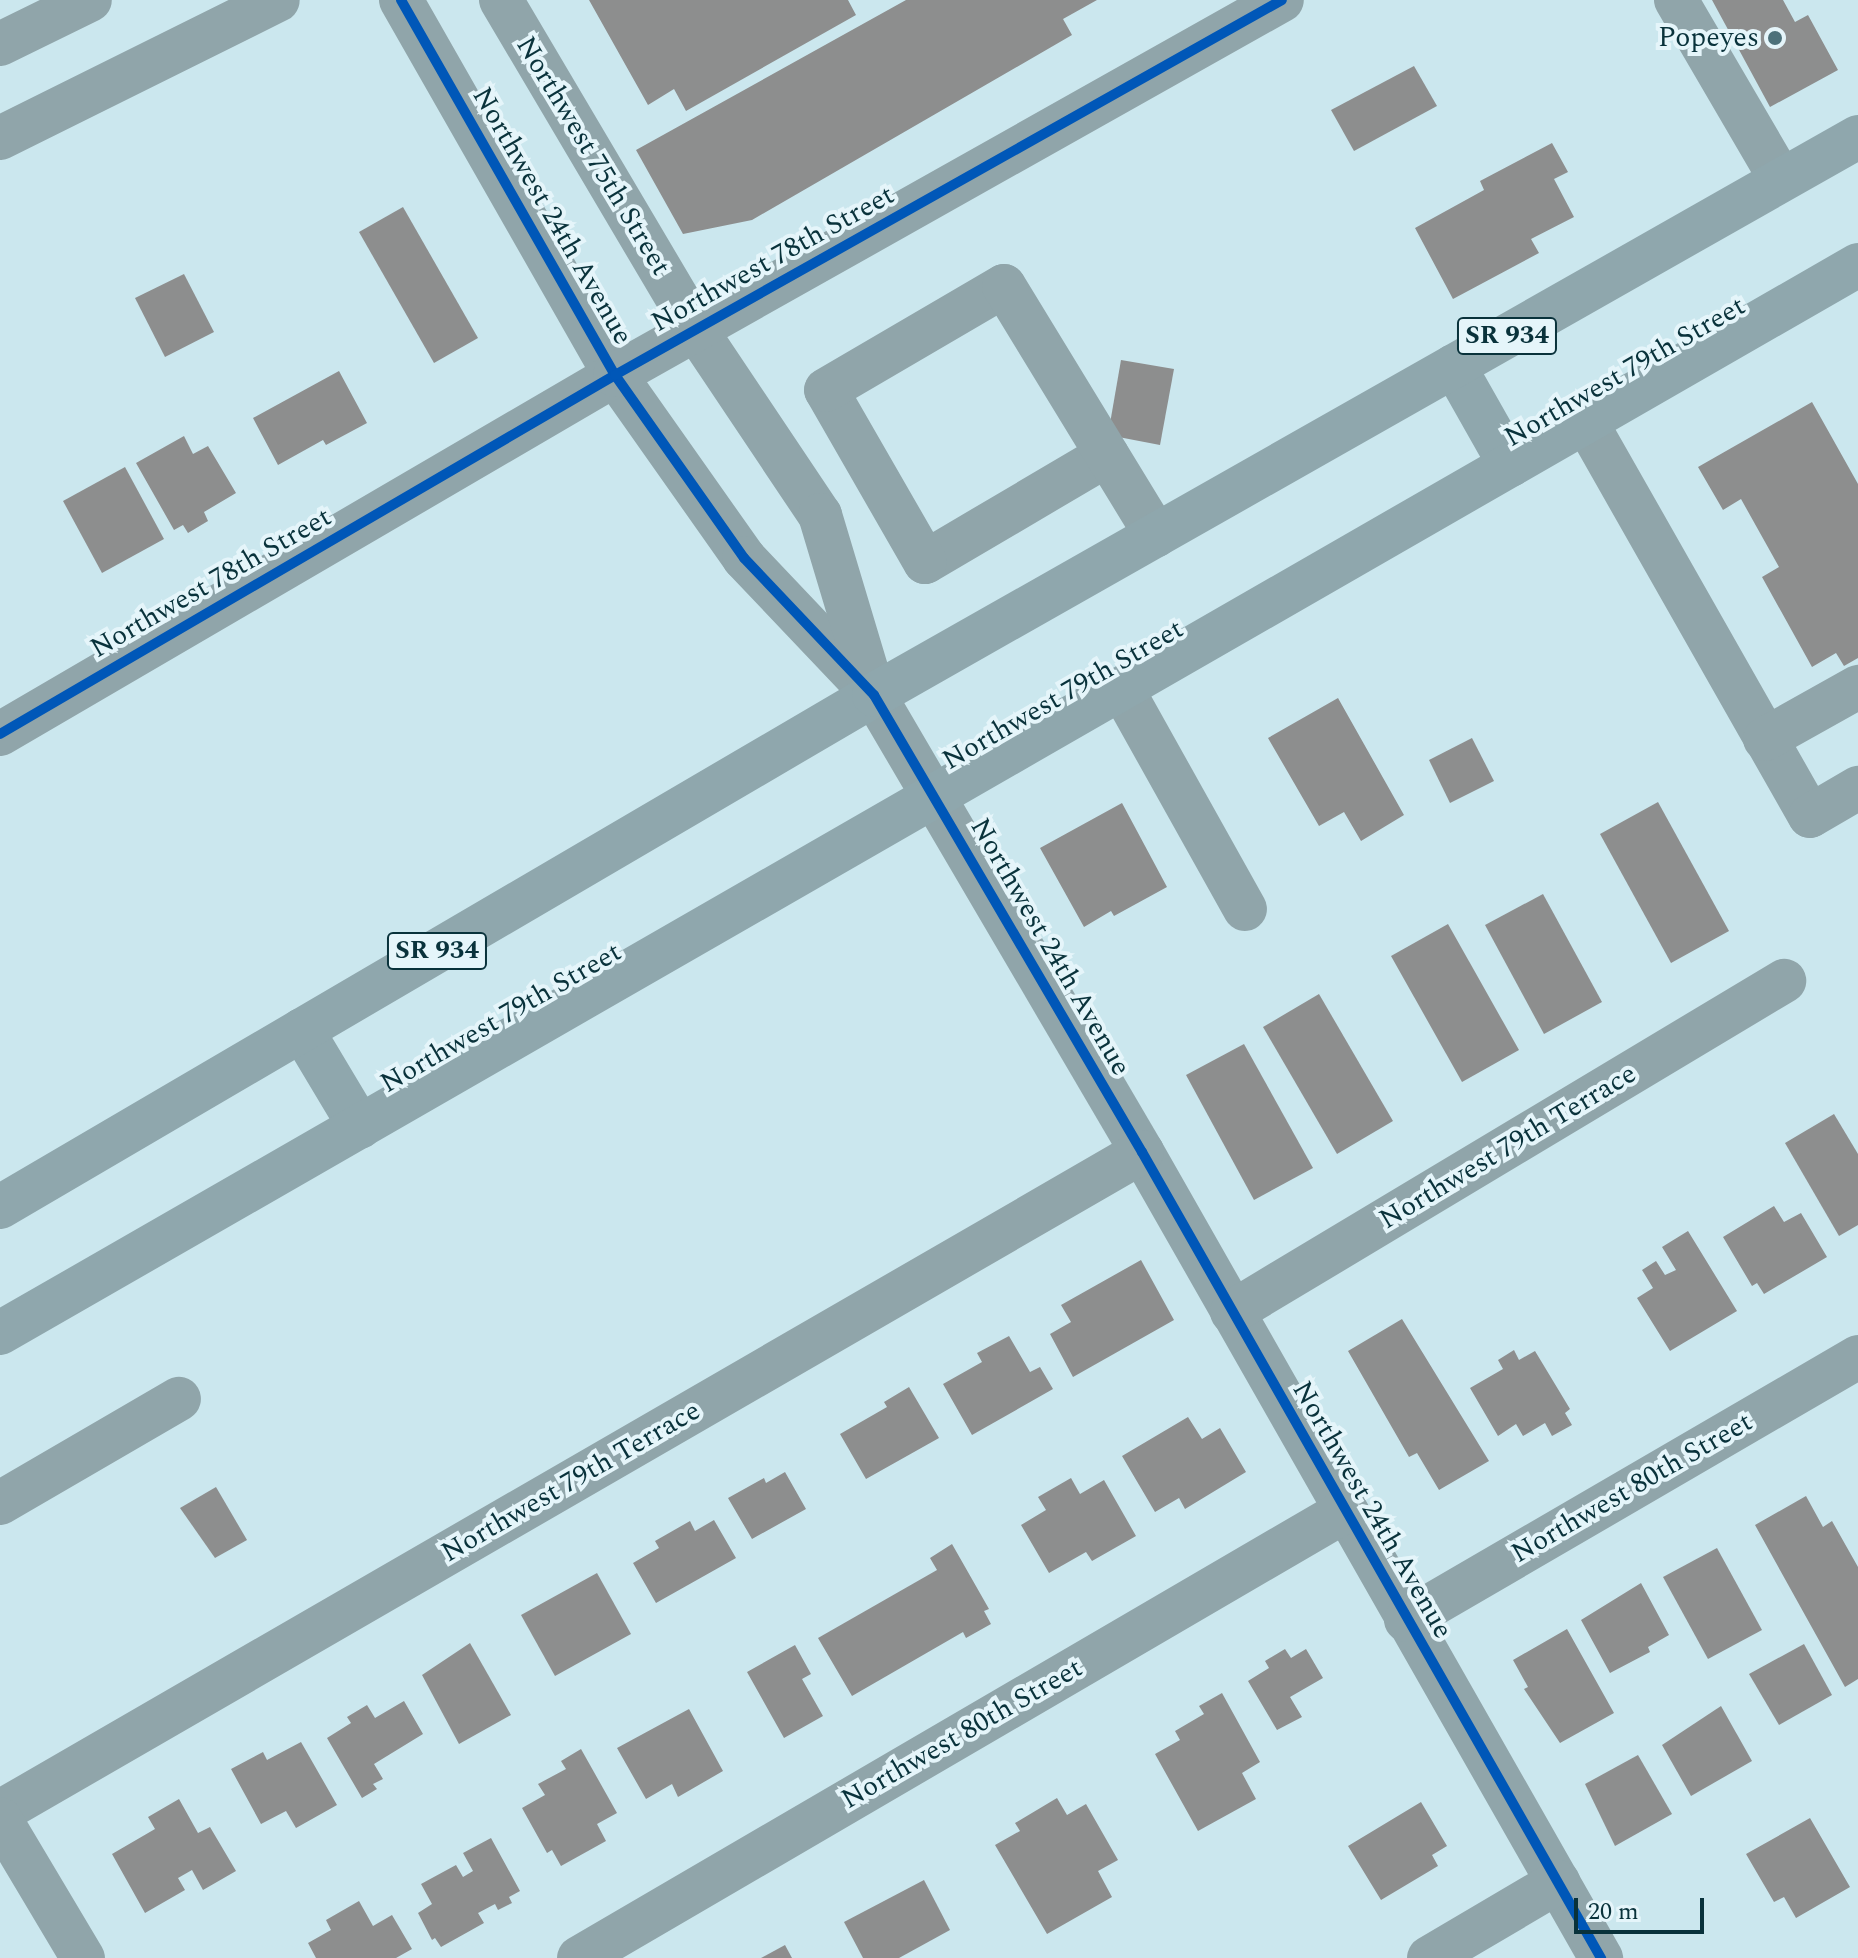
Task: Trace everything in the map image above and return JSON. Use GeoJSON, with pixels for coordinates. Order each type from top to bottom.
{"type":"FeatureCollection","features":[{"type":"Feature","properties":{"kind":"main road","name":"SR 934"},"geometry":{"type":"LineString","coordinates":[[0,1207],[874,695],[1858,137]]}},
{"type":"Feature","properties":{"kind":"main road","name":"Northwest 79th Street"},"geometry":{"type":"LineString","coordinates":[[0,1333],[1858,265]]}},
{"type":"Feature","properties":{"kind":"main road"},"geometry":{"type":"LineString","coordinates":[[1454,366],[1510,465]]}},
{"type":"Feature","properties":{"kind":"main road"},"geometry":{"type":"LineString","coordinates":[[302,1030],[360,1127]]}},
{"type":"Feature","properties":{"kind":"street"},"geometry":{"type":"LineString","coordinates":[[0,44],[90,0]]}},
{"type":"Feature","properties":{"kind":"street"},"geometry":{"type":"LineString","coordinates":[[0,138],[278,0]]}},
{"type":"Feature","properties":{"kind":"street","name":"Northwest 24th Avenue"},"geometry":{"type":"LineString","coordinates":[[401,0],[615,375],[744,558],[874,695],[1142,1152],[1601,1958]]}},
{"type":"Feature","properties":{"kind":"street","name":"Northwest 75th Street"},"geometry":{"type":"LineString","coordinates":[[501,0],[696,330],[820,515],[874,695]]}},
{"type":"Feature","properties":{"kind":"street","name":"Northwest 78th Street"},"geometry":{"type":"LineString","coordinates":[[0,734],[615,375],[1282,0]]}},
{"type":"Feature","properties":{"kind":"street"},"geometry":{"type":"LineString","coordinates":[[1676,0],[1781,180]]}},
{"type":"Feature","properties":{"kind":"street"},"geometry":{"type":"LineString","coordinates":[[1107,455],[925,562],[826,390],[1004,286],[1156,535]]}},
{"type":"Feature","properties":{"kind":"street"},"geometry":{"type":"LineString","coordinates":[[1586,422],[1810,816],[1858,788]]}},
{"type":"Feature","properties":{"kind":"street"},"geometry":{"type":"LineString","coordinates":[[1765,739],[1858,687]]}},
{"type":"Feature","properties":{"kind":"street"},"geometry":{"type":"LineString","coordinates":[[1122,689],[1245,909]]}},
{"type":"Feature","properties":{"kind":"street","name":"Northwest 79th Terrace"},"geometry":{"type":"LineString","coordinates":[[1232,1312],[1784,981]]}},
{"type":"Feature","properties":{"kind":"street","name":"Northwest 79th Terrace"},"geometry":{"type":"LineString","coordinates":[[0,1812],[1142,1152]]}},
{"type":"Feature","properties":{"kind":"street","name":"Northwest 80th Street"},"geometry":{"type":"LineString","coordinates":[[1406,1620],[1858,1357]]}},
{"type":"Feature","properties":{"kind":"street"},"geometry":{"type":"LineString","coordinates":[[0,1503],[179,1399]]}},
{"type":"Feature","properties":{"kind":"street","name":"Northwest 80th Street"},"geometry":{"type":"LineString","coordinates":[[579,1958],[1345,1511]]}},
{"type":"Feature","properties":{"kind":"street"},"geometry":{"type":"LineString","coordinates":[[0,1819],[83,1958]]}},
{"type":"Feature","properties":{"kind":"street"},"geometry":{"type":"LineString","coordinates":[[1429,1958],[1558,1882]]}},
{"type":"Feature","properties":{"kind":"building"},"geometry":{"type":"Polygon","coordinates":[[[589,0],[848,0],[856,15],[686,111],[674,89],[648,105],[589,0]]]}},
{"type":"Feature","properties":{"kind":"building"},"geometry":{"type":"Polygon","coordinates":[[[906,0],[1097,0],[1063,19],[1072,35],[752,220],[683,234],[636,150],[906,0]]]}},
{"type":"Feature","properties":{"kind":"building"},"geometry":{"type":"Polygon","coordinates":[[[1712,0],[1783,0],[1795,22],[1808,15],[1838,70],[1770,107],[1712,0]]]}},
{"type":"Feature","properties":{"kind":"building"},"geometry":{"type":"Polygon","coordinates":[[[1414,66],[1437,106],[1354,151],[1331,110],[1414,66]]]}},
{"type":"Feature","properties":{"kind":"building"},"geometry":{"type":"Polygon","coordinates":[[[1552,143],[1568,172],[1554,179],[1574,217],[1531,239],[1539,253],[1453,299],[1415,228],[1484,190],[1480,181],[1552,143]]]}},
{"type":"Feature","properties":{"kind":"building"},"geometry":{"type":"Polygon","coordinates":[[[403,207],[478,338],[434,363],[359,232],[403,207]]]}},
{"type":"Feature","properties":{"kind":"building"},"geometry":{"type":"Polygon","coordinates":[[[184,274],[214,332],[165,357],[135,298],[184,274]]]}},
{"type":"Feature","properties":{"kind":"building"},"geometry":{"type":"Polygon","coordinates":[[[1121,360],[1174,369],[1160,445],[1108,435],[1121,360]]]}},
{"type":"Feature","properties":{"kind":"building"},"geometry":{"type":"Polygon","coordinates":[[[339,371],[367,423],[326,445],[323,440],[278,465],[253,418],[339,371]]]}},
{"type":"Feature","properties":{"kind":"building"},"geometry":{"type":"Polygon","coordinates":[[[1812,402],[1858,484],[1858,658],[1844,666],[1836,653],[1812,667],[1762,577],[1779,567],[1741,499],[1723,510],[1698,467],[1812,402]]]}},
{"type":"Feature","properties":{"kind":"building"},"geometry":{"type":"Polygon","coordinates":[[[184,436],[193,454],[208,446],[236,493],[204,512],[208,521],[188,533],[183,525],[174,530],[136,463],[184,436]]]}},
{"type":"Feature","properties":{"kind":"building"},"geometry":{"type":"Polygon","coordinates":[[[125,467],[164,539],[102,573],[63,501],[125,467]]]}},
{"type":"Feature","properties":{"kind":"building"},"geometry":{"type":"Polygon","coordinates":[[[1338,698],[1404,815],[1361,841],[1344,812],[1319,826],[1268,738],[1338,698]]]}},
{"type":"Feature","properties":{"kind":"building"},"geometry":{"type":"Polygon","coordinates":[[[1472,738],[1494,781],[1450,803],[1429,760],[1472,738]]]}},
{"type":"Feature","properties":{"kind":"building"},"geometry":{"type":"Polygon","coordinates":[[[1658,802],[1729,931],[1671,963],[1600,834],[1658,802]]]}},
{"type":"Feature","properties":{"kind":"building"},"geometry":{"type":"Polygon","coordinates":[[[1122,803],[1167,887],[1114,916],[1111,911],[1084,927],[1040,848],[1122,803]]]}},
{"type":"Feature","properties":{"kind":"building"},"geometry":{"type":"Polygon","coordinates":[[[1543,894],[1602,1002],[1544,1034],[1485,925],[1543,894]]]}},
{"type":"Feature","properties":{"kind":"building"},"geometry":{"type":"Polygon","coordinates":[[[1448,924],[1519,1050],[1462,1082],[1391,956],[1448,924]]]}},
{"type":"Feature","properties":{"kind":"building"},"geometry":{"type":"Polygon","coordinates":[[[1319,994],[1393,1121],[1337,1154],[1263,1027],[1319,994]]]}},
{"type":"Feature","properties":{"kind":"building"},"geometry":{"type":"Polygon","coordinates":[[[1244,1044],[1313,1168],[1254,1200],[1186,1075],[1244,1044]]]}},
{"type":"Feature","properties":{"kind":"building"},"geometry":{"type":"Polygon","coordinates":[[[1834,1114],[1858,1154],[1858,1225],[1839,1236],[1785,1143],[1834,1114]]]}},
{"type":"Feature","properties":{"kind":"building"},"geometry":{"type":"Polygon","coordinates":[[[1774,1206],[1784,1222],[1801,1213],[1827,1257],[1764,1294],[1757,1283],[1752,1286],[1723,1237],[1774,1206]]]}},
{"type":"Feature","properties":{"kind":"building"},"geometry":{"type":"Polygon","coordinates":[[[1688,1231],[1737,1311],[1670,1351],[1637,1298],[1653,1288],[1642,1270],[1656,1261],[1665,1275],[1676,1270],[1662,1247],[1688,1231]]]}},
{"type":"Feature","properties":{"kind":"building"},"geometry":{"type":"Polygon","coordinates":[[[1141,1260],[1174,1320],[1073,1377],[1050,1334],[1071,1322],[1061,1305],[1141,1260]]]}},
{"type":"Feature","properties":{"kind":"building"},"geometry":{"type":"Polygon","coordinates":[[[1402,1319],[1489,1461],[1439,1490],[1417,1453],[1409,1457],[1348,1351],[1402,1319]]]}},
{"type":"Feature","properties":{"kind":"building"},"geometry":{"type":"Polygon","coordinates":[[[1009,1336],[1030,1372],[1040,1367],[1053,1389],[972,1435],[943,1384],[982,1362],[977,1353],[1009,1336]]]}},
{"type":"Feature","properties":{"kind":"building"},"geometry":{"type":"Polygon","coordinates":[[[1514,1350],[1519,1360],[1535,1351],[1570,1409],[1565,1413],[1572,1425],[1552,1436],[1545,1423],[1523,1436],[1516,1424],[1498,1436],[1470,1388],[1503,1369],[1498,1360],[1514,1350]]]}},
{"type":"Feature","properties":{"kind":"building"},"geometry":{"type":"Polygon","coordinates":[[[909,1387],[939,1438],[866,1479],[840,1434],[887,1407],[884,1402],[909,1387]]]}},
{"type":"Feature","properties":{"kind":"building"},"geometry":{"type":"Polygon","coordinates":[[[1188,1417],[1202,1439],[1220,1428],[1246,1472],[1185,1509],[1179,1498],[1155,1512],[1122,1456],[1188,1417]]]}},
{"type":"Feature","properties":{"kind":"building"},"geometry":{"type":"Polygon","coordinates":[[[785,1472],[806,1509],[752,1539],[728,1498],[764,1478],[766,1483],[785,1472]]]}},
{"type":"Feature","properties":{"kind":"building"},"geometry":{"type":"Polygon","coordinates":[[[1071,1478],[1080,1494],[1104,1480],[1136,1536],[1092,1561],[1086,1552],[1049,1573],[1021,1525],[1046,1510],[1038,1497],[1071,1478]]]}},
{"type":"Feature","properties":{"kind":"building"},"geometry":{"type":"Polygon","coordinates":[[[216,1487],[247,1540],[215,1558],[180,1508],[216,1487]]]}},
{"type":"Feature","properties":{"kind":"building"},"geometry":{"type":"Polygon","coordinates":[[[1806,1496],[1823,1527],[1832,1521],[1858,1567],[1858,1679],[1845,1687],[1755,1525],[1806,1496]]]}},
{"type":"Feature","properties":{"kind":"building"},"geometry":{"type":"Polygon","coordinates":[[[714,1520],[736,1558],[656,1603],[633,1563],[659,1548],[655,1541],[690,1521],[695,1531],[714,1520]]]}},
{"type":"Feature","properties":{"kind":"building"},"geometry":{"type":"Polygon","coordinates":[[[952,1544],[989,1609],[984,1611],[991,1624],[966,1638],[963,1632],[852,1696],[818,1638],[937,1570],[930,1558],[952,1544]]]}},
{"type":"Feature","properties":{"kind":"building"},"geometry":{"type":"Polygon","coordinates":[[[1717,1548],[1762,1630],[1708,1659],[1663,1577],[1717,1548]]]}},
{"type":"Feature","properties":{"kind":"building"},"geometry":{"type":"Polygon","coordinates":[[[597,1573],[631,1634],[555,1676],[521,1615],[597,1573]]]}},
{"type":"Feature","properties":{"kind":"building"},"geometry":{"type":"Polygon","coordinates":[[[1641,1583],[1669,1635],[1648,1647],[1650,1652],[1610,1673],[1581,1620],[1641,1583]]]}},
{"type":"Feature","properties":{"kind":"building"},"geometry":{"type":"Polygon","coordinates":[[[1567,1629],[1614,1713],[1560,1743],[1524,1689],[1528,1687],[1513,1660],[1567,1629]]]}},
{"type":"Feature","properties":{"kind":"building"},"geometry":{"type":"Polygon","coordinates":[[[470,1643],[511,1715],[459,1744],[422,1675],[470,1643]]]}},
{"type":"Feature","properties":{"kind":"building"},"geometry":{"type":"Polygon","coordinates":[[[1804,1644],[1832,1695],[1779,1725],[1749,1674],[1804,1644]]]}},
{"type":"Feature","properties":{"kind":"building"},"geometry":{"type":"Polygon","coordinates":[[[795,1645],[811,1674],[802,1679],[823,1716],[784,1738],[747,1672],[795,1645]]]}},
{"type":"Feature","properties":{"kind":"building"},"geometry":{"type":"Polygon","coordinates":[[[1285,1649],[1291,1658],[1306,1649],[1323,1678],[1290,1697],[1302,1717],[1277,1730],[1248,1681],[1269,1668],[1265,1661],[1285,1649]]]}},
{"type":"Feature","properties":{"kind":"building"},"geometry":{"type":"Polygon","coordinates":[[[1222,1693],[1260,1762],[1242,1773],[1256,1799],[1198,1831],[1155,1754],[1180,1740],[1175,1731],[1204,1714],[1199,1706],[1222,1693]]]}},
{"type":"Feature","properties":{"kind":"building"},"geometry":{"type":"Polygon","coordinates":[[[404,1701],[423,1734],[374,1764],[383,1779],[373,1784],[377,1789],[362,1798],[327,1738],[351,1723],[347,1717],[367,1705],[375,1718],[404,1701]]]}},
{"type":"Feature","properties":{"kind":"building"},"geometry":{"type":"Polygon","coordinates":[[[1721,1706],[1752,1761],[1691,1796],[1662,1745],[1721,1706]]]}},
{"type":"Feature","properties":{"kind":"building"},"geometry":{"type":"Polygon","coordinates":[[[689,1709],[723,1771],[678,1797],[672,1784],[646,1799],[617,1748],[689,1709]]]}},
{"type":"Feature","properties":{"kind":"building"},"geometry":{"type":"Polygon","coordinates":[[[301,1742],[337,1805],[296,1828],[286,1811],[261,1824],[231,1769],[263,1752],[267,1760],[301,1742]]]}},
{"type":"Feature","properties":{"kind":"building"},"geometry":{"type":"Polygon","coordinates":[[[581,1749],[617,1813],[597,1824],[606,1841],[561,1866],[552,1850],[547,1853],[522,1808],[545,1795],[538,1784],[566,1769],[561,1761],[581,1749]]]}},
{"type":"Feature","properties":{"kind":"building"},"geometry":{"type":"Polygon","coordinates":[[[1638,1755],[1672,1814],[1615,1846],[1585,1784],[1638,1755]]]}},
{"type":"Feature","properties":{"kind":"building"},"geometry":{"type":"Polygon","coordinates":[[[1057,1798],[1067,1815],[1086,1804],[1118,1860],[1098,1871],[1112,1897],[1047,1934],[995,1845],[1020,1831],[1015,1823],[1057,1798]]]}},
{"type":"Feature","properties":{"kind":"building"},"geometry":{"type":"Polygon","coordinates":[[[179,1799],[198,1833],[210,1827],[236,1871],[203,1890],[192,1870],[178,1878],[185,1890],[145,1913],[112,1854],[155,1829],[148,1817],[179,1799]]]}},
{"type":"Feature","properties":{"kind":"building"},"geometry":{"type":"Polygon","coordinates":[[[1421,1802],[1447,1846],[1432,1855],[1438,1866],[1381,1900],[1348,1846],[1421,1802]]]}},
{"type":"Feature","properties":{"kind":"building"},"geometry":{"type":"Polygon","coordinates":[[[1810,1818],[1850,1887],[1796,1918],[1784,1897],[1774,1902],[1746,1854],[1810,1818]]]}},
{"type":"Feature","properties":{"kind":"building"},"geometry":{"type":"Polygon","coordinates":[[[491,1838],[520,1891],[509,1897],[512,1903],[498,1910],[495,1904],[478,1913],[484,1923],[441,1947],[435,1938],[432,1940],[418,1913],[432,1904],[421,1884],[456,1865],[463,1877],[473,1871],[463,1853],[491,1838]]]}},
{"type":"Feature","properties":{"kind":"building"},"geometry":{"type":"Polygon","coordinates":[[[924,1880],[950,1930],[899,1958],[863,1958],[844,1922],[924,1880]]]}},
{"type":"Feature","properties":{"kind":"building"},"geometry":{"type":"Polygon","coordinates":[[[359,1901],[373,1926],[392,1915],[412,1949],[396,1958],[316,1958],[308,1943],[331,1930],[326,1920],[359,1901]]]}},
{"type":"Feature","properties":{"kind":"building"},"geometry":{"type":"Polygon","coordinates":[[[785,1945],[792,1958],[761,1958],[785,1945]]]}},
{"type":"Feature","properties":{"kind":"cycle path"},"geometry":{"type":"LineString","coordinates":[[401,0],[615,375],[744,558],[874,695],[1142,1152],[1601,1958]]}},
{"type":"Feature","properties":{"kind":"cycle path"},"geometry":{"type":"LineString","coordinates":[[0,734],[615,375],[1282,0]]}},
{"type":"Feature","properties":{"kind":"place","name":"Popeyes"},"geometry":{"type":"Point","coordinates":[1775,38]}}]}
